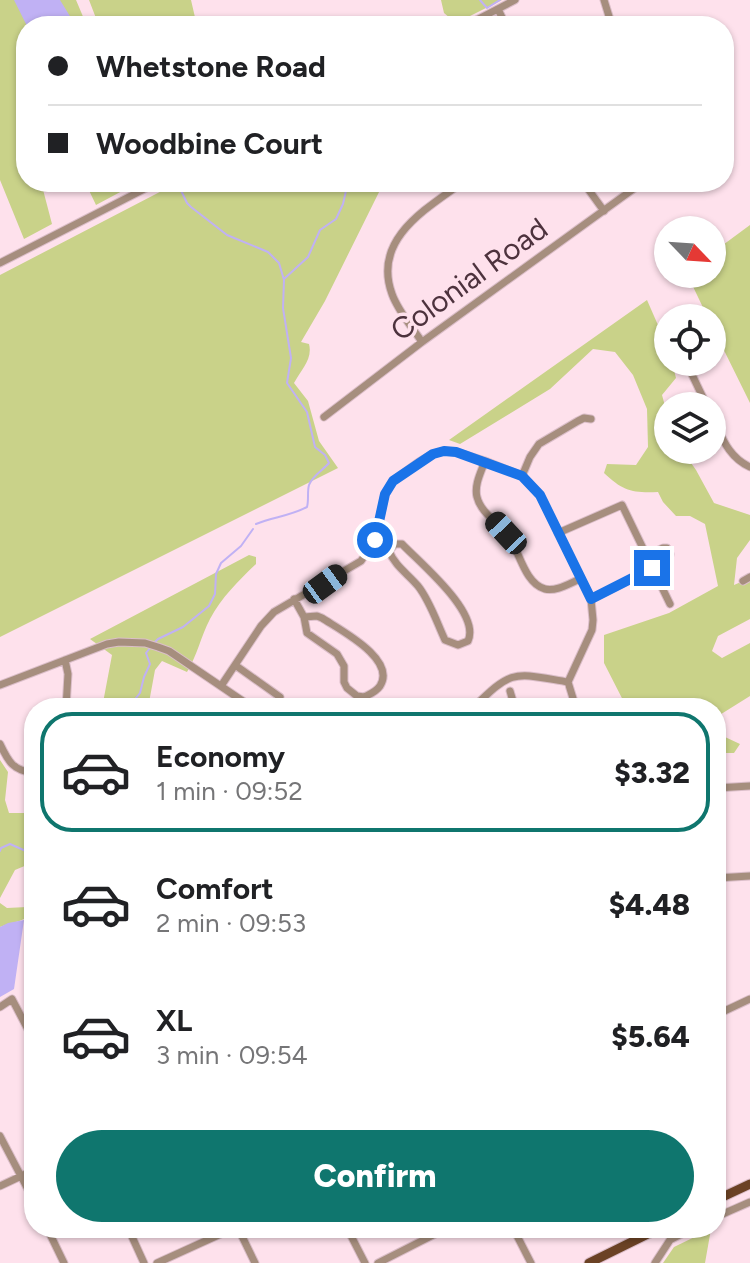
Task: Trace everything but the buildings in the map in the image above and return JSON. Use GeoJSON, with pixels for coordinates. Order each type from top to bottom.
{"type":"FeatureCollection","features":[{"type":"Feature","properties":{"kind":"main road"},"geometry":{"type":"LineString","coordinates":[[726,1195],[750,1184]]}},
{"type":"Feature","properties":{"kind":"main road"},"geometry":{"type":"LineString","coordinates":[[589,1263],[640,1238]]}},
{"type":"Feature","properties":{"kind":"street"},"geometry":{"type":"LineString","coordinates":[[484,16],[515,0]]}},
{"type":"Feature","properties":{"kind":"street"},"geometry":{"type":"LineString","coordinates":[[498,9],[501,16]]}},
{"type":"Feature","properties":{"kind":"street"},"geometry":{"type":"LineString","coordinates":[[0,263],[138,192]]}},
{"type":"Feature","properties":{"kind":"street"},"geometry":{"type":"LineString","coordinates":[[422,342],[392,296],[389,259],[398,238],[414,217],[449,192]]}},
{"type":"Feature","properties":{"kind":"street"},"geometry":{"type":"LineString","coordinates":[[590,192],[604,211]]}},
{"type":"Feature","properties":{"kind":"street","name":"Colonial Road"},"geometry":{"type":"LineString","coordinates":[[324,417],[630,192]]}},
{"type":"Feature","properties":{"kind":"street"},"geometry":{"type":"LineString","coordinates":[[522,476],[539,444],[584,418],[591,419]]}},
{"type":"Feature","properties":{"kind":"street"},"geometry":{"type":"LineString","coordinates":[[726,446],[739,461],[750,467]]}},
{"type":"Feature","properties":{"kind":"street"},"geometry":{"type":"LineString","coordinates":[[221,686],[261,626],[274,612],[361,561],[374,540],[388,487],[419,462],[444,451],[485,461],[522,476],[540,495],[591,599],[592,630],[568,682],[573,698]]}},
{"type":"Feature","properties":{"kind":"street"},"geometry":{"type":"LineString","coordinates":[[485,461],[476,488],[479,503],[509,537],[533,582],[541,588],[552,590],[580,579]]}},
{"type":"Feature","properties":{"kind":"street"},"geometry":{"type":"LineString","coordinates":[[558,533],[622,505],[670,604]]}},
{"type":"Feature","properties":{"kind":"street"},"geometry":{"type":"LineString","coordinates":[[374,540],[392,548],[402,544],[455,600],[469,623],[471,634],[468,641],[458,645],[445,640],[420,588],[397,564],[392,548]]}},
{"type":"Feature","properties":{"kind":"street"},"geometry":{"type":"LineString","coordinates":[[591,599],[669,560],[670,554],[667,548],[663,548],[646,556]]}},
{"type":"Feature","properties":{"kind":"street"},"geometry":{"type":"LineString","coordinates":[[294,599],[304,617],[307,633],[337,654],[344,666],[344,682],[351,693],[364,697],[378,689],[382,673],[379,662],[371,652],[322,618],[304,617]]}},
{"type":"Feature","properties":{"kind":"street"},"geometry":{"type":"LineString","coordinates":[[0,685],[107,644],[145,643],[169,651],[238,698]]}},
{"type":"Feature","properties":{"kind":"street"},"geometry":{"type":"LineString","coordinates":[[65,660],[68,674],[67,698]]}},
{"type":"Feature","properties":{"kind":"street"},"geometry":{"type":"LineString","coordinates":[[235,665],[280,697]]}},
{"type":"Feature","properties":{"kind":"street"},"geometry":{"type":"LineString","coordinates":[[483,698],[496,685],[515,676],[568,682]]}},
{"type":"Feature","properties":{"kind":"street"},"geometry":{"type":"LineString","coordinates":[[510,691],[512,698]]}},
{"type":"Feature","properties":{"kind":"street"},"geometry":{"type":"LineString","coordinates":[[0,744],[10,764],[24,771]]}},
{"type":"Feature","properties":{"kind":"street"},"geometry":{"type":"LineString","coordinates":[[726,788],[750,786]]}},
{"type":"Feature","properties":{"kind":"street"},"geometry":{"type":"LineString","coordinates":[[726,877],[750,876]]}},
{"type":"Feature","properties":{"kind":"street"},"geometry":{"type":"LineString","coordinates":[[0,1007],[12,999],[24,1022]]}},
{"type":"Feature","properties":{"kind":"street"},"geometry":{"type":"LineString","coordinates":[[726,1010],[750,999]]}},
{"type":"Feature","properties":{"kind":"street"},"geometry":{"type":"LineString","coordinates":[[0,1136],[24,1181]]}},
{"type":"Feature","properties":{"kind":"street"},"geometry":{"type":"LineString","coordinates":[[0,1186],[22,1177]]}},
{"type":"Feature","properties":{"kind":"street"},"geometry":{"type":"LineString","coordinates":[[726,1213],[750,1202]]}},
{"type":"Feature","properties":{"kind":"street"},"geometry":{"type":"LineString","coordinates":[[52,1238],[64,1263]]}},
{"type":"Feature","properties":{"kind":"street"},"geometry":{"type":"LineString","coordinates":[[133,1238],[144,1263]]}},
{"type":"Feature","properties":{"kind":"street"},"geometry":{"type":"LineString","coordinates":[[157,1263],[213,1238]]}},
{"type":"Feature","properties":{"kind":"street"},"geometry":{"type":"LineString","coordinates":[[241,1238],[255,1263]]}},
{"type":"Feature","properties":{"kind":"street"},"geometry":{"type":"LineString","coordinates":[[352,1238],[365,1263]]}},
{"type":"Feature","properties":{"kind":"street"},"geometry":{"type":"LineString","coordinates":[[378,1263],[427,1238]]}},
{"type":"Feature","properties":{"kind":"street"},"geometry":{"type":"LineString","coordinates":[[518,1238],[531,1263]]}},
{"type":"Feature","properties":{"kind":"street"},"geometry":{"type":"LineString","coordinates":[[655,1263],[674,1238]]}},
{"type":"Feature","properties":{"kind":"green space"},"geometry":{"type":"Polygon","coordinates":[[[0,0],[76,0],[83,16],[16,16],[16,192],[44,192],[52,224],[24,239],[0,180],[0,0]]]}},
{"type":"Feature","properties":{"kind":"green space"},"geometry":{"type":"Polygon","coordinates":[[[89,0],[191,0],[195,16],[95,16],[89,0]]]}},
{"type":"Feature","properties":{"kind":"green space"},"geometry":{"type":"Polygon","coordinates":[[[441,0],[502,0],[470,16],[448,16],[441,0]]]}},
{"type":"Feature","properties":{"kind":"green space"},"geometry":{"type":"Polygon","coordinates":[[[90,192],[120,192],[96,205],[90,192]]]}},
{"type":"Feature","properties":{"kind":"green space"},"geometry":{"type":"Polygon","coordinates":[[[160,192],[379,192],[301,342],[309,344],[309,355],[294,383],[308,401],[319,441],[338,468],[0,637],[0,275],[160,192]]]}},
{"type":"Feature","properties":{"kind":"green space"},"geometry":{"type":"Polygon","coordinates":[[[750,225],[750,403],[726,354],[726,304],[701,304],[694,288],[726,288],[726,243],[750,225]]]}},
{"type":"Feature","properties":{"kind":"green space"},"geometry":{"type":"Polygon","coordinates":[[[647,300],[654,316],[654,376],[676,378],[664,392],[654,392],[654,464],[692,464],[714,503],[750,515],[750,540],[737,558],[734,585],[750,578],[750,619],[718,636],[712,651],[722,658],[750,643],[750,696],[726,711],[726,698],[622,698],[604,663],[604,635],[669,613],[718,586],[705,524],[690,516],[676,516],[658,492],[628,490],[604,473],[607,464],[636,465],[648,447],[647,409],[633,375],[615,352],[593,349],[550,389],[460,444],[449,440],[647,300]]]}},
{"type":"Feature","properties":{"kind":"green space"},"geometry":{"type":"Polygon","coordinates":[[[249,555],[256,557],[256,564],[214,611],[187,672],[162,661],[155,670],[150,698],[104,698],[112,655],[90,639],[249,555]]]}},
{"type":"Feature","properties":{"kind":"green space"},"geometry":{"type":"Polygon","coordinates":[[[726,737],[740,744],[734,753],[726,753],[726,737]]]}},
{"type":"Feature","properties":{"kind":"green space"},"geometry":{"type":"Polygon","coordinates":[[[0,760],[8,772],[5,800],[9,813],[24,813],[24,866],[15,870],[0,898],[0,760]]]}},
{"type":"Feature","properties":{"kind":"green space"},"geometry":{"type":"Polygon","coordinates":[[[0,903],[7,908],[24,907],[24,919],[0,927],[0,903]]]}},
{"type":"Feature","properties":{"kind":"green space"},"geometry":{"type":"Polygon","coordinates":[[[692,1238],[709,1238],[705,1263],[663,1263],[674,1247],[692,1238]]]}},
{"type":"Feature","properties":{"kind":"shaded area"},"geometry":{"type":"Polygon","coordinates":[[[14,0],[60,0],[70,16],[22,16],[14,0]]]}},
{"type":"Feature","properties":{"kind":"shaded area"},"geometry":{"type":"Polygon","coordinates":[[[24,920],[14,989],[0,997],[0,927],[24,920]]]}},
{"type":"Feature","properties":{"kind":"waterway"},"geometry":{"type":"LineString","coordinates":[[480,0],[487,8],[500,0]]}},
{"type":"Feature","properties":{"kind":"waterway"},"geometry":{"type":"LineString","coordinates":[[182,192],[191,207],[227,235],[268,252],[279,263],[284,280],[283,308],[291,358],[287,383],[307,412],[315,447],[329,463],[310,482],[307,507],[256,524]]}},
{"type":"Feature","properties":{"kind":"waterway"},"geometry":{"type":"LineString","coordinates":[[284,279],[308,257],[320,230],[336,219],[346,192]]}},
{"type":"Feature","properties":{"kind":"waterway"},"geometry":{"type":"LineString","coordinates":[[154,643],[183,627],[209,606],[215,594],[216,574],[221,563],[241,546],[253,529]]}},
{"type":"Feature","properties":{"kind":"waterway"},"geometry":{"type":"LineString","coordinates":[[136,698],[150,664],[146,653],[150,648]]}},
{"type":"Feature","properties":{"kind":"waterway"},"geometry":{"type":"LineString","coordinates":[[0,851],[10,844],[24,850]]}},
{"type":"Feature","properties":{"kind":"route"},"geometry":{"type":"LineString","coordinates":[[375,540],[385,494],[393,481],[433,454],[456,452],[522,476],[531,485],[540,495],[591,599],[652,568]]}}]}
